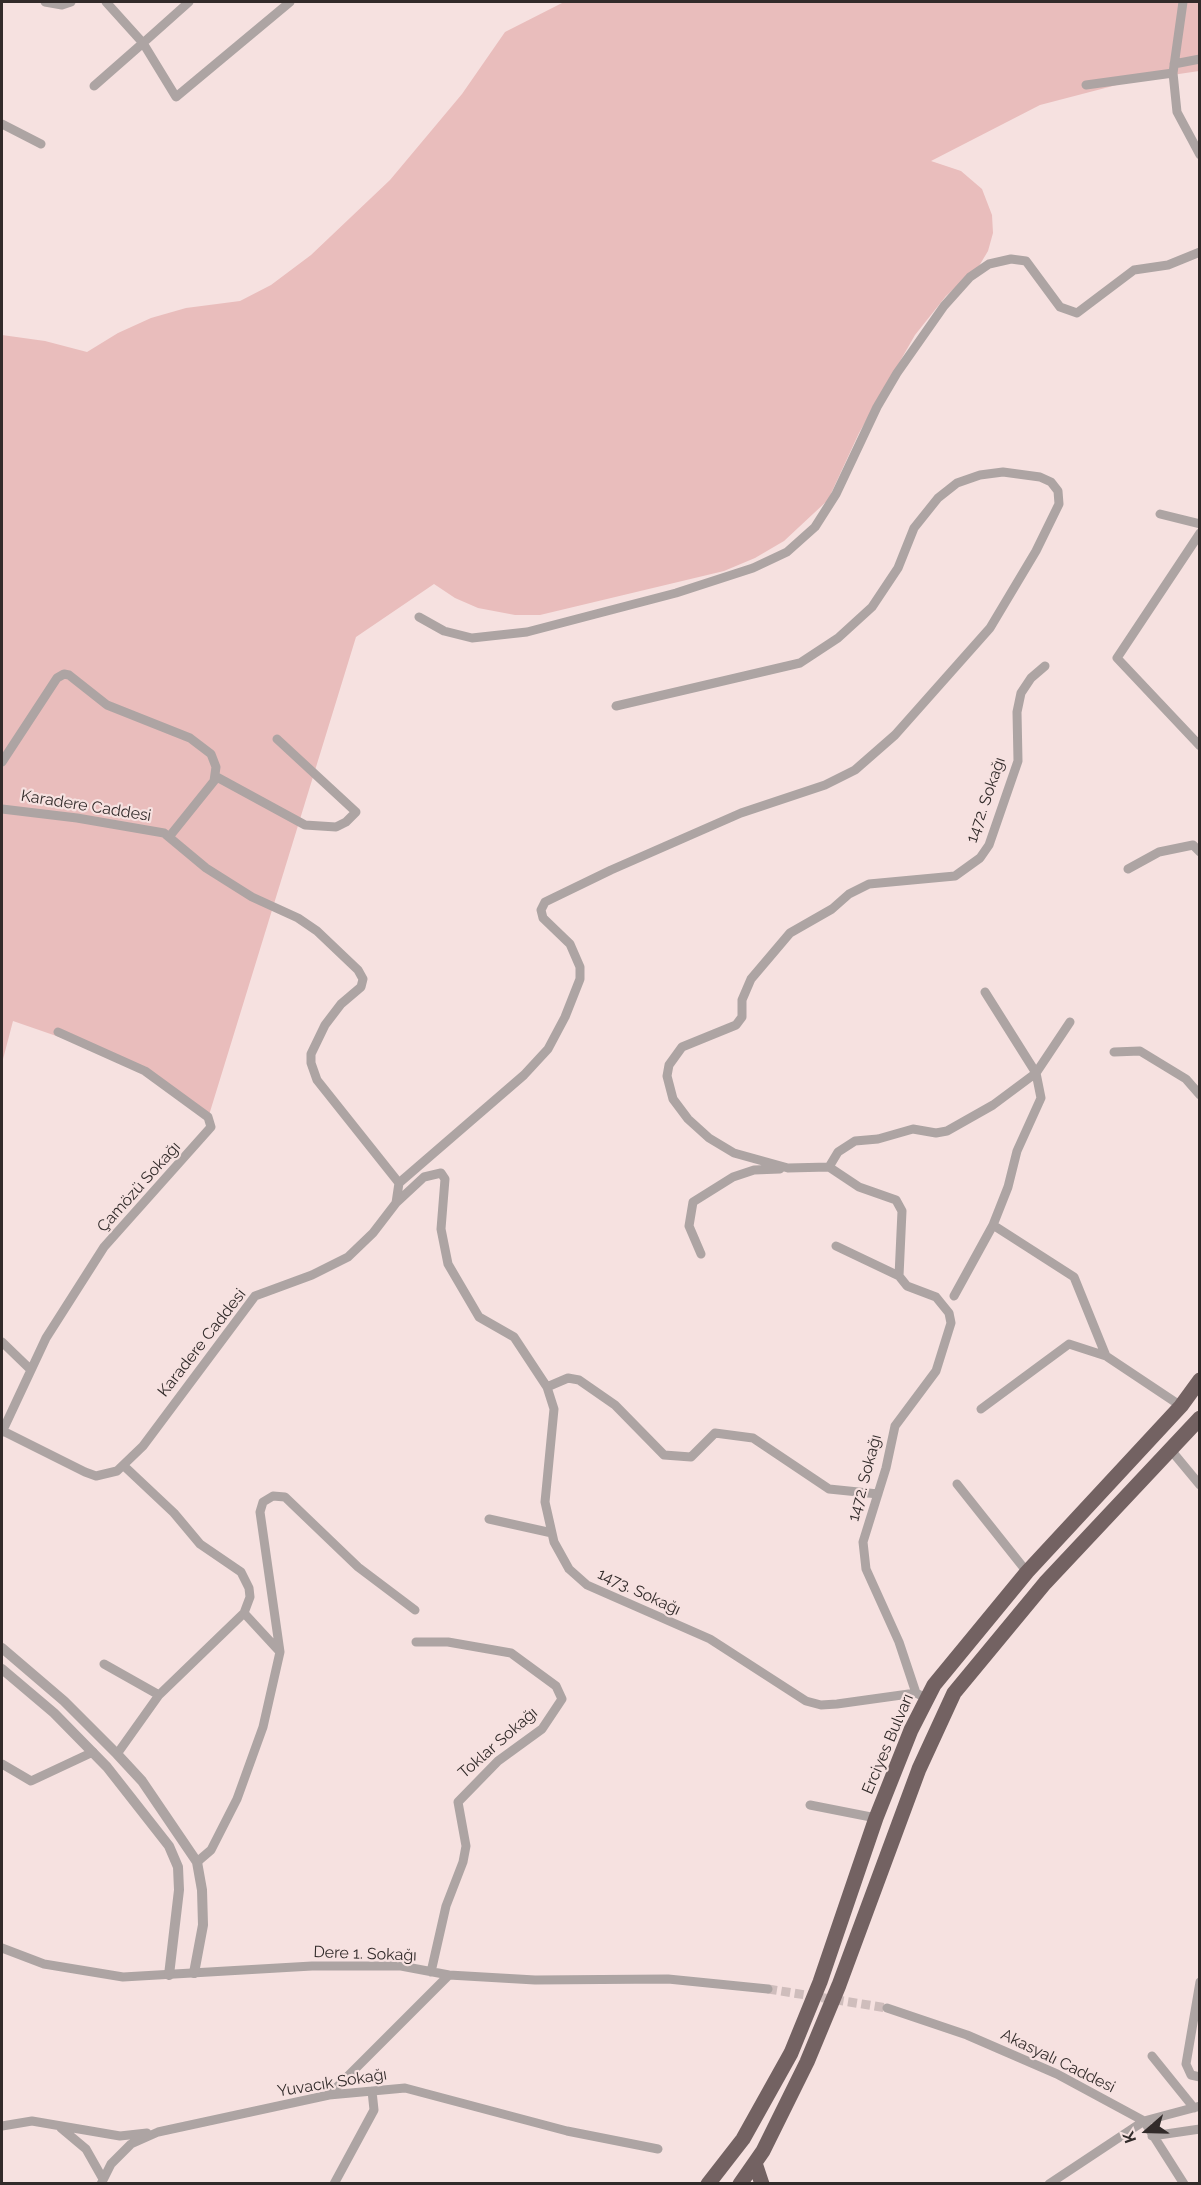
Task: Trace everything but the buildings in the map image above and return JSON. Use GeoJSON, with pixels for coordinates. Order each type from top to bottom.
{"type":"FeatureCollection","features":[{"type":"Feature","properties":{"kind":"highway","name":"Erciyes Bulvarı"},"geometry":{"type":"LineString","coordinates":[[715,2181],[743,2139],[791,2053],[820,1982],[876,1818],[911,1730],[922,1695],[934,1685],[1027,1572],[1181,1406],[1200,1380]]}},
{"type":"Feature","properties":{"kind":"highway"},"geometry":{"type":"LineString","coordinates":[[740,2184],[763,2151],[807,2062],[839,1986],[918,1769],[954,1693],[1046,1583],[1200,1418]]}},
{"type":"Feature","properties":{"kind":"highway"},"geometry":{"type":"LineString","coordinates":[[755,2163],[762,2184]]}},
{"type":"Feature","properties":{"kind":"street"},"geometry":{"type":"LineString","coordinates":[[45,2],[62,5],[71,2]]}},
{"type":"Feature","properties":{"kind":"street"},"geometry":{"type":"LineString","coordinates":[[106,2],[143,43],[176,97],[290,2]]}},
{"type":"Feature","properties":{"kind":"street"},"geometry":{"type":"LineString","coordinates":[[94,86],[189,2]]}},
{"type":"Feature","properties":{"kind":"street"},"geometry":{"type":"LineString","coordinates":[[1183,2],[1174,69],[1177,112],[1200,155]]}},
{"type":"Feature","properties":{"kind":"street"},"geometry":{"type":"LineString","coordinates":[[1086,85],[1174,69],[1200,59]]}},
{"type":"Feature","properties":{"kind":"street"},"geometry":{"type":"LineString","coordinates":[[2,124],[40,144]]}},
{"type":"Feature","properties":{"kind":"street"},"geometry":{"type":"LineString","coordinates":[[419,617],[444,631],[472,638],[527,632],[676,593],[753,568],[787,552],[816,526],[836,494],[876,407],[897,373],[944,306],[970,277],[989,264],[1011,259],[1026,261],[1060,307],[1077,313],[1134,270],[1168,265],[1200,252]]}},
{"type":"Feature","properties":{"kind":"street"},"geometry":{"type":"LineString","coordinates":[[399,1183],[524,1075],[548,1049],[565,1017],[580,979],[580,967],[570,944],[543,918],[541,910],[545,902],[741,813],[825,785],[855,770],[895,735],[990,628],[1036,551],[1059,504],[1058,491],[1051,482],[1040,477],[1003,472],[980,475],[957,483],[938,498],[914,528],[898,568],[872,608],[838,638],[800,663],[616,706]]}},
{"type":"Feature","properties":{"kind":"street"},"geometry":{"type":"LineString","coordinates":[[1160,514],[1200,524]]}},
{"type":"Feature","properties":{"kind":"street"},"geometry":{"type":"LineString","coordinates":[[1200,532],[1117,658],[1200,746]]}},
{"type":"Feature","properties":{"kind":"street","name":"1472. Sokağı"},"geometry":{"type":"LineString","coordinates":[[830,1167],[788,1168],[734,1153],[709,1138],[688,1119],[673,1099],[668,1076],[674,1056],[682,1047],[736,1025],[742,1017],[746,989],[780,943],[798,928],[832,909],[849,894],[869,884],[955,876],[969,869],[980,858],[992,836],[1018,761],[1017,711],[1021,693],[1031,678],[1045,666]]}},
{"type":"Feature","properties":{"kind":"street"},"geometry":{"type":"LineString","coordinates":[[2,762],[57,678],[67,674],[107,705],[190,738],[211,754],[216,767],[215,776],[169,837]]}},
{"type":"Feature","properties":{"kind":"street"},"geometry":{"type":"LineString","coordinates":[[215,776],[305,825],[336,827],[346,822],[356,812],[277,739]]}},
{"type":"Feature","properties":{"kind":"street","name":"Karadere Caddesi"},"geometry":{"type":"LineString","coordinates":[[2,808],[164,833],[206,868],[252,897],[298,918],[317,931],[361,972],[363,980],[361,987],[341,1004],[325,1025],[311,1054],[310,1063],[317,1080],[399,1183],[396,1203],[373,1233],[348,1257],[312,1275],[255,1296],[143,1446],[123,1465],[107,1475],[96,1476],[2,1431]]}},
{"type":"Feature","properties":{"kind":"street"},"geometry":{"type":"LineString","coordinates":[[1128,869],[1158,852],[1193,845],[1200,852]]}},
{"type":"Feature","properties":{"kind":"street"},"geometry":{"type":"LineString","coordinates":[[954,1296],[993,1225],[1008,1187],[1017,1150],[1041,1098],[1036,1073],[985,992]]}},
{"type":"Feature","properties":{"kind":"street"},"geometry":{"type":"LineString","coordinates":[[899,1276],[902,1212],[899,1203],[859,1187],[830,1167],[838,1152],[855,1141],[878,1139],[913,1129],[936,1133],[947,1131],[993,1105],[1036,1073],[1070,1022]]}},
{"type":"Feature","properties":{"kind":"street","name":"Çamözü Sokağı"},"geometry":{"type":"LineString","coordinates":[[2,1431],[46,1338],[104,1247],[211,1127],[208,1117],[145,1071],[58,1032]]}},
{"type":"Feature","properties":{"kind":"street"},"geometry":{"type":"LineString","coordinates":[[1114,1052],[1140,1051],[1186,1079],[1200,1095]]}},
{"type":"Feature","properties":{"kind":"street"},"geometry":{"type":"LineString","coordinates":[[701,1254],[689,1226],[690,1208],[698,1197],[733,1177],[754,1170],[788,1168]]}},
{"type":"Feature","properties":{"kind":"street","name":"1473. Sokağı"},"geometry":{"type":"LineString","coordinates":[[396,1203],[424,1178],[438,1172],[443,1174],[441,1229],[448,1264],[479,1317],[514,1337],[548,1387],[554,1408],[544,1502],[554,1542],[569,1569],[587,1585],[710,1639],[806,1701],[821,1705],[922,1695]]}},
{"type":"Feature","properties":{"kind":"street"},"geometry":{"type":"LineString","coordinates":[[993,1225],[1074,1277],[1106,1356]]}},
{"type":"Feature","properties":{"kind":"street","name":"1472. Sokağı"},"geometry":{"type":"LineString","coordinates":[[836,1246],[899,1276],[907,1286],[925,1291],[944,1304],[951,1323],[936,1371],[895,1426],[863,1542],[866,1569],[922,1695]]}},
{"type":"Feature","properties":{"kind":"street"},"geometry":{"type":"LineString","coordinates":[[2,1342],[32,1370]]}},
{"type":"Feature","properties":{"kind":"street"},"geometry":{"type":"LineString","coordinates":[[981,1409],[1069,1344],[1106,1356],[1181,1406]]}},
{"type":"Feature","properties":{"kind":"street"},"geometry":{"type":"LineString","coordinates":[[548,1387],[568,1378],[579,1380],[615,1405],[664,1455],[691,1457],[715,1432],[753,1438],[829,1489],[878,1494]]}},
{"type":"Feature","properties":{"kind":"street"},"geometry":{"type":"LineString","coordinates":[[1170,1449],[1200,1485]]}},
{"type":"Feature","properties":{"kind":"street"},"geometry":{"type":"LineString","coordinates":[[117,1754],[159,1695],[244,1613],[250,1597],[249,1588],[241,1572],[200,1544],[174,1514],[123,1465]]}},
{"type":"Feature","properties":{"kind":"street"},"geometry":{"type":"LineString","coordinates":[[957,1484],[1027,1572]]}},
{"type":"Feature","properties":{"kind":"street"},"geometry":{"type":"LineString","coordinates":[[197,1862],[211,1850],[237,1799],[263,1727],[280,1652],[260,1512],[263,1502],[273,1496],[285,1497],[358,1567],[415,1610]]}},
{"type":"Feature","properties":{"kind":"street"},"geometry":{"type":"LineString","coordinates":[[489,1519],[552,1533]]}},
{"type":"Feature","properties":{"kind":"street"},"geometry":{"type":"LineString","coordinates":[[244,1613],[280,1652]]}},
{"type":"Feature","properties":{"kind":"street","name":"Toklar Sokağı"},"geometry":{"type":"LineString","coordinates":[[416,1642],[448,1642],[511,1653],[556,1686],[561,1694],[560,1704],[542,1729],[498,1761],[458,1802],[466,1846],[464,1862],[446,1906],[431,1972]]}},
{"type":"Feature","properties":{"kind":"street"},"geometry":{"type":"LineString","coordinates":[[2,1648],[64,1701],[142,1781],[197,1862],[202,1890],[203,1924],[194,1973]]}},
{"type":"Feature","properties":{"kind":"street"},"geometry":{"type":"LineString","coordinates":[[104,1664],[159,1695]]}},
{"type":"Feature","properties":{"kind":"street"},"geometry":{"type":"LineString","coordinates":[[2,1670],[54,1713],[93,1752],[169,1846],[178,1867],[179,1890],[169,1975]]}},
{"type":"Feature","properties":{"kind":"street"},"geometry":{"type":"LineString","coordinates":[[2,1764],[31,1781],[93,1752]]}},
{"type":"Feature","properties":{"kind":"street"},"geometry":{"type":"LineString","coordinates":[[810,1805],[876,1818]]}},
{"type":"Feature","properties":{"kind":"street","name":"Dere 1. Sokağı"},"geometry":{"type":"LineString","coordinates":[[2,1947],[44,1964],[112,1975],[169,1975],[312,1966],[401,1966],[449,1975],[535,1980],[668,1979],[768,1989]]}},
{"type":"Feature","properties":{"kind":"street"},"geometry":{"type":"LineString","coordinates":[[329,2095],[449,1975]]}},
{"type":"Feature","properties":{"kind":"street"},"geometry":{"type":"LineString","coordinates":[[1200,1982],[1186,2064],[1191,2075],[1200,2077]]}},
{"type":"Feature","properties":{"kind":"street","name":"Akasyalı Caddesi"},"geometry":{"type":"LineString","coordinates":[[887,2008],[967,2035],[1057,2074],[1143,2121]]}},
{"type":"Feature","properties":{"kind":"street"},"geometry":{"type":"LineString","coordinates":[[1049,2184],[1143,2121],[1197,2107],[1152,2056]]}},
{"type":"Feature","properties":{"kind":"street","name":"Yuvacık Sokağı"},"geometry":{"type":"LineString","coordinates":[[102,2181],[111,2164],[131,2144],[158,2132],[329,2095],[405,2088],[567,2131],[658,2149]]}},
{"type":"Feature","properties":{"kind":"street"},"geometry":{"type":"LineString","coordinates":[[334,2184],[374,2110],[372,2091]]}},
{"type":"Feature","properties":{"kind":"street"},"geometry":{"type":"LineString","coordinates":[[2,2126],[32,2121],[120,2136],[158,2132]]}},
{"type":"Feature","properties":{"kind":"street"},"geometry":{"type":"LineString","coordinates":[[1143,2121],[1184,2184]]}},
{"type":"Feature","properties":{"kind":"street"},"geometry":{"type":"LineString","coordinates":[[60,2127],[86,2149],[102,2181]]}},
{"type":"Feature","properties":{"kind":"street"},"geometry":{"type":"LineString","coordinates":[[1152,2136],[1200,2129]]}},
{"type":"Feature","properties":{"kind":"shaded area"},"geometry":{"type":"Polygon","coordinates":[[[564,2],[1199,2],[1199,71],[1132,81],[1040,105],[931,161],[961,171],[982,189],[992,215],[993,233],[988,251],[979,266],[946,296],[915,335],[859,433],[828,500],[784,541],[755,558],[724,571],[540,615],[515,615],[478,608],[455,598],[434,584],[356,637],[209,1115],[146,1067],[13,1021],[2,1063],[2,335],[45,341],[87,352],[118,333],[151,318],[186,308],[240,301],[271,285],[311,255],[390,180],[462,94],[505,32],[564,2]]]}},
{"type":"Feature","properties":{"kind":"tunnel"},"geometry":{"type":"LineString","coordinates":[[768,1989],[887,2008]]}}]}
